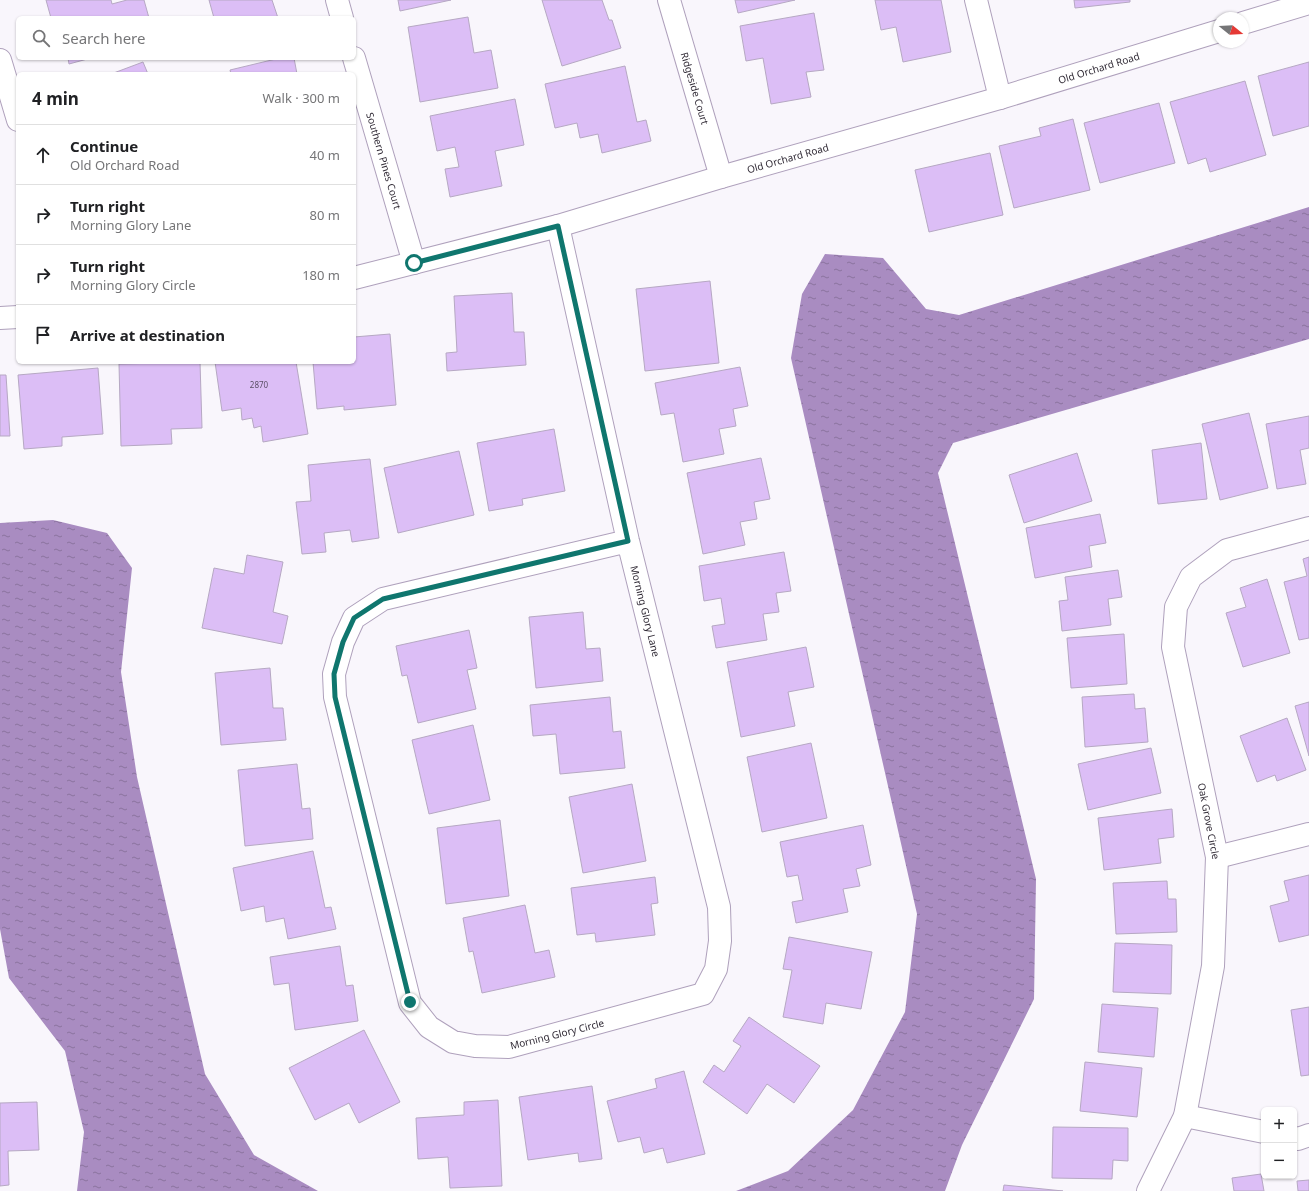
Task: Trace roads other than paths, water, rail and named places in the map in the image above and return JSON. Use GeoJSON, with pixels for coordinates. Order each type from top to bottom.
{"type":"FeatureCollection","features":[{"type":"Feature","properties":{"kind":"street"},"geometry":{"type":"LineString","coordinates":[[337,0],[341,16]]}},
{"type":"Feature","properties":{"kind":"street","name":"Ridgeside Court"},"geometry":{"type":"LineString","coordinates":[[669,0],[721,177]]}},
{"type":"Feature","properties":{"kind":"street"},"geometry":{"type":"LineString","coordinates":[[976,0],[1000,98]]}},
{"type":"Feature","properties":{"kind":"street"},"geometry":{"type":"LineString","coordinates":[[1249,21],[1309,3]]}},
{"type":"Feature","properties":{"kind":"street","name":"Old Orchard Road"},"geometry":{"type":"LineString","coordinates":[[356,278],[558,226],[721,177],[1000,98],[1213,32]]}},
{"type":"Feature","properties":{"kind":"street"},"geometry":{"type":"LineString","coordinates":[[0,60],[16,113]]}},
{"type":"Feature","properties":{"kind":"street","name":"Southern Pines Court"},"geometry":{"type":"LineString","coordinates":[[355,60],[414,263]]}},
{"type":"Feature","properties":{"kind":"street","name":"Morning Glory Lane"},"geometry":{"type":"LineString","coordinates":[[558,226],[628,541],[719,907],[720,941],[716,969],[703,994]]}},
{"type":"Feature","properties":{"kind":"street"},"geometry":{"type":"LineString","coordinates":[[0,318],[16,317]]}},
{"type":"Feature","properties":{"kind":"street","name":"Oak Grove Circle"},"geometry":{"type":"LineString","coordinates":[[1148,1191],[1186,1116],[1214,966],[1217,857],[1173,647],[1176,607],[1191,577],[1227,550],[1309,528]]}},
{"type":"Feature","properties":{"kind":"street","name":"Morning Glory Circle"},"geometry":{"type":"LineString","coordinates":[[628,541],[383,599],[354,618],[343,642],[334,674],[335,697],[410,1002],[429,1027],[453,1042],[475,1046],[509,1047],[703,994]]}},
{"type":"Feature","properties":{"kind":"street"},"geometry":{"type":"LineString","coordinates":[[1217,857],[1309,834]]}},
{"type":"Feature","properties":{"kind":"street"},"geometry":{"type":"LineString","coordinates":[[1186,1116],[1261,1131]]}},
{"type":"Feature","properties":{"kind":"street"},"geometry":{"type":"LineString","coordinates":[[1297,1139],[1309,1135]]}},
{"type":"Feature","properties":{"kind":"water"},"geometry":{"type":"Polygon","coordinates":[[[1309,207],[1309,339],[953,443],[938,473],[1036,879],[1034,999],[962,1145],[945,1191],[736,1191],[788,1171],[853,1110],[905,1012],[917,914],[791,358],[802,294],[825,254],[883,258],[926,309],[959,315],[1309,207]]]}},
{"type":"Feature","properties":{"kind":"water"},"geometry":{"type":"Polygon","coordinates":[[[53,520],[107,533],[132,568],[121,672],[137,777],[205,1074],[254,1155],[318,1191],[77,1191],[84,1132],[65,1051],[9,978],[0,929],[0,523],[53,520]]]}}]}
